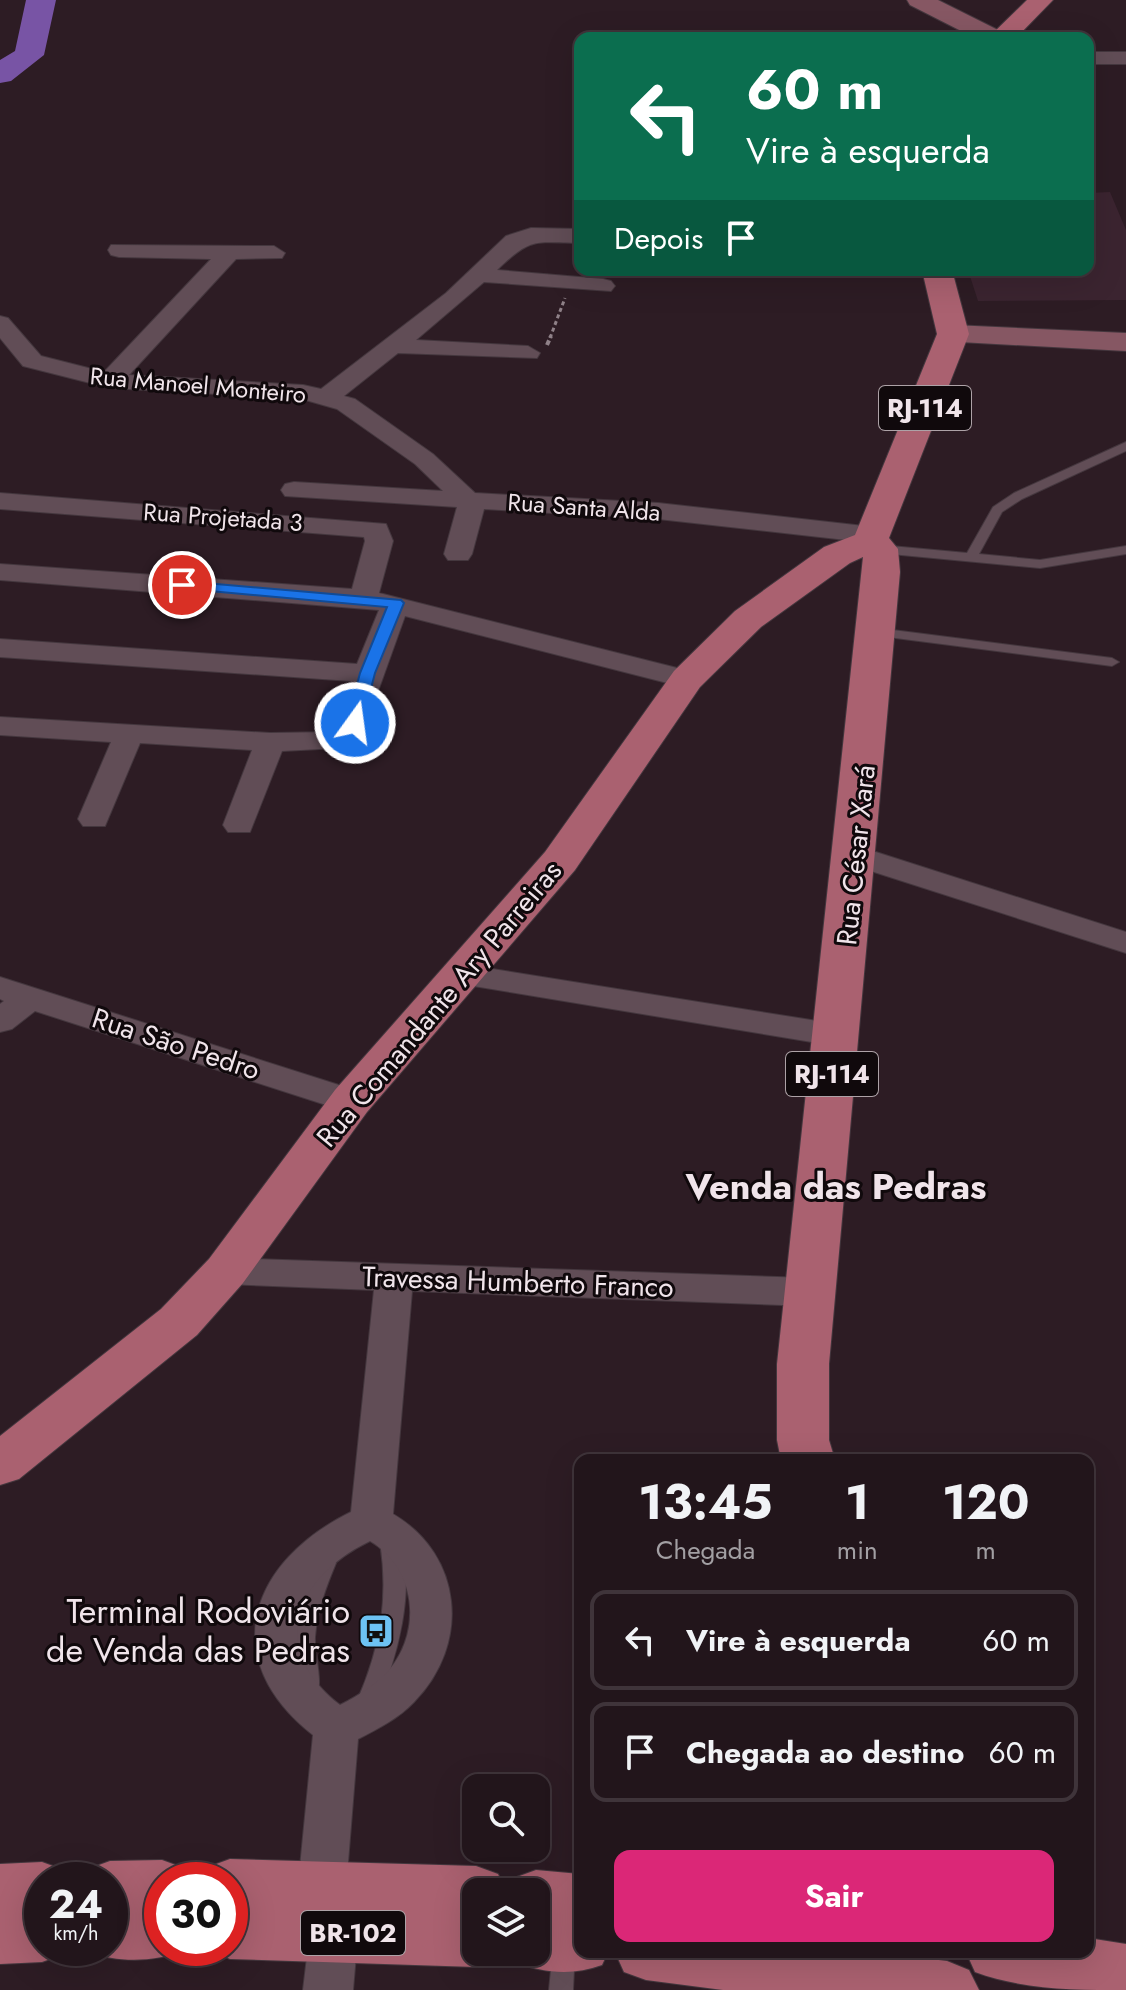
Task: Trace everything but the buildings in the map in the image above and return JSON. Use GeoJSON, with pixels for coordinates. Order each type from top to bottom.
{"type":"FeatureCollection","features":[{"type":"Feature","properties":{"kind":"main road"},"geometry":{"type":"LineString","coordinates":[[1005,32],[1041,0]]}},
{"type":"Feature","properties":{"kind":"main road"},"geometry":{"type":"LineString","coordinates":[[938,276],[953,334]]}},
{"type":"Feature","properties":{"kind":"main road","name":"Rua César Xará"},"geometry":{"type":"LineString","coordinates":[[806,1454],[803,1440],[803,1364],[857,856],[877,632],[876,549],[953,334]]}},
{"type":"Feature","properties":{"kind":"main road","name":"Rua Comandante Ary Parreiras"},"geometry":{"type":"LineString","coordinates":[[0,1465],[179,1322],[226,1271],[351,1101],[560,861],[687,679],[748,619],[825,563],[876,549]]}},
{"type":"Feature","properties":{"kind":"main road"},"geometry":{"type":"LineString","coordinates":[[0,1891],[24,1890]]}},
{"type":"Feature","properties":{"kind":"main road","name":"BR-102"},"geometry":{"type":"LineString","coordinates":[[248,1895],[328,1936],[462,1897]]}},
{"type":"Feature","properties":{"kind":"main road","name":"BR-102"},"geometry":{"type":"LineString","coordinates":[[248,1932],[462,1939]]}},
{"type":"Feature","properties":{"kind":"main road"},"geometry":{"type":"LineString","coordinates":[[0,1936],[24,1935]]}},
{"type":"Feature","properties":{"kind":"main road"},"geometry":{"type":"LineString","coordinates":[[694,1958],[947,1990]]}},
{"type":"Feature","properties":{"kind":"main road"},"geometry":{"type":"LineString","coordinates":[[1046,1958],[1087,1963]]}},
{"type":"Feature","properties":{"kind":"street"},"geometry":{"type":"LineString","coordinates":[[919,0],[986,32]]}},
{"type":"Feature","properties":{"kind":"street"},"geometry":{"type":"LineString","coordinates":[[1094,58],[1126,58]]}},
{"type":"Feature","properties":{"kind":"street"},"geometry":{"type":"LineString","coordinates":[[326,398],[397,346],[480,275],[514,241],[525,236],[574,236]]}},
{"type":"Feature","properties":{"kind":"street"},"geometry":{"type":"LineString","coordinates":[[119,250],[274,253]]}},
{"type":"Feature","properties":{"kind":"street"},"geometry":{"type":"LineString","coordinates":[[110,381],[230,252]]}},
{"type":"Feature","properties":{"kind":"street"},"geometry":{"type":"LineString","coordinates":[[480,275],[603,286]]}},
{"type":"Feature","properties":{"kind":"street","name":"Rua Manoel Monteiro"},"geometry":{"type":"LineString","coordinates":[[0,323],[32,361],[110,381],[274,389],[346,404],[399,440],[468,500]]}},
{"type":"Feature","properties":{"kind":"street"},"geometry":{"type":"LineString","coordinates":[[953,334],[1126,342]]}},
{"type":"Feature","properties":{"kind":"street"},"geometry":{"type":"LineString","coordinates":[[397,346],[528,353]]}},
{"type":"Feature","properties":{"kind":"street","name":"Rua Santa Alda"},"geometry":{"type":"LineString","coordinates":[[294,490],[658,511],[876,549]]}},
{"type":"Feature","properties":{"kind":"street"},"geometry":{"type":"LineString","coordinates":[[458,554],[471,510],[468,500]]}},
{"type":"Feature","properties":{"kind":"street","name":"Rua Projetada 3"},"geometry":{"type":"LineString","coordinates":[[0,501],[376,530],[379,541],[364,598]]}},
{"type":"Feature","properties":{"kind":"street"},"geometry":{"type":"LineString","coordinates":[[0,572],[364,598],[396,603],[687,679]]}},
{"type":"Feature","properties":{"kind":"street"},"geometry":{"type":"LineString","coordinates":[[0,726],[270,742],[347,741],[368,673],[396,603]]}},
{"type":"Feature","properties":{"kind":"street"},"geometry":{"type":"LineString","coordinates":[[0,648],[368,673]]}},
{"type":"Feature","properties":{"kind":"street"},"geometry":{"type":"LineString","coordinates":[[94,819],[129,734]]}},
{"type":"Feature","properties":{"kind":"street"},"geometry":{"type":"LineString","coordinates":[[239,825],[270,742]]}},
{"type":"Feature","properties":{"kind":"street"},"geometry":{"type":"LineString","coordinates":[[857,856],[1126,943]]}},
{"type":"Feature","properties":{"kind":"street"},"geometry":{"type":"LineString","coordinates":[[461,975],[836,1035]]}},
{"type":"Feature","properties":{"kind":"street"},"geometry":{"type":"LineString","coordinates":[[0,1021],[16,992]]}},
{"type":"Feature","properties":{"kind":"street","name":"Rua São Pedro"},"geometry":{"type":"LineString","coordinates":[[16,992],[351,1101]]}},
{"type":"Feature","properties":{"kind":"street","name":"Travessa Humberto Franco"},"geometry":{"type":"LineString","coordinates":[[226,1271],[809,1292]]}},
{"type":"Feature","properties":{"kind":"street"},"geometry":{"type":"LineString","coordinates":[[370,1525],[394,1279]]}},
{"type":"Feature","properties":{"kind":"street"},"geometry":{"type":"LineString","coordinates":[[339,1721],[386,1701],[406,1682],[422,1659],[432,1635],[435,1611],[431,1587],[422,1565],[407,1545],[370,1525]]}},
{"type":"Feature","properties":{"kind":"street"},"geometry":{"type":"LineString","coordinates":[[339,1721],[298,1698],[281,1672],[274,1645],[275,1616],[285,1589],[301,1564],[325,1543],[370,1525]]}},
{"type":"Feature","properties":{"kind":"street"},"geometry":{"type":"LineString","coordinates":[[328,1936],[339,1721]]}},
{"type":"Feature","properties":{"kind":"lane"},"geometry":{"type":"LineString","coordinates":[[972,556],[997,510],[1018,496],[1126,446]]}},
{"type":"Feature","properties":{"kind":"lane"},"geometry":{"type":"LineString","coordinates":[[876,549],[1051,564],[1126,550]]}},
{"type":"Feature","properties":{"kind":"lane"},"geometry":{"type":"LineString","coordinates":[[877,632],[1112,662]]}},
{"type":"Feature","properties":{"kind":"path"},"geometry":{"type":"LineString","coordinates":[[528,353],[547,346],[571,283]]}},
{"type":"Feature","properties":{"kind":"shaded area"},"geometry":{"type":"Polygon","coordinates":[[[1110,192],[1126,230],[1126,300],[978,301],[970,276],[1094,276],[1094,193],[1110,192]]]}},
{"type":"Feature","properties":{"kind":"waterway"},"geometry":{"type":"LineString","coordinates":[[0,74],[29,55],[41,0]]}},
{"type":"Feature","properties":{"kind":"place","name":"Terminal Rodoviário de Venda das Pedras"},"geometry":{"type":"Point","coordinates":[376,1631]}},
{"type":"Feature","properties":{"kind":"district","name":"Venda das Pedras"},"geometry":{"type":"Point","coordinates":[836,1186]}},
{"type":"Feature","properties":{"kind":"route"},"geometry":{"type":"LineString","coordinates":[[182,585],[396,603],[368,673],[355,723]]}}]}
